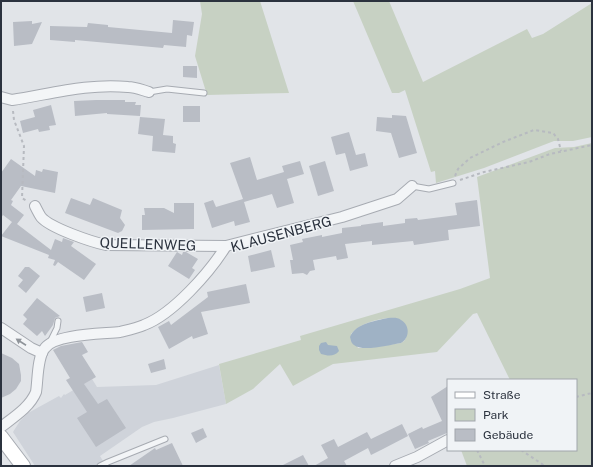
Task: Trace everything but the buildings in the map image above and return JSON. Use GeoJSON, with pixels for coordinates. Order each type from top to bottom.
{"type":"FeatureCollection","features":[{"type":"Feature","properties":{"kind":"main road"},"geometry":{"type":"LineString","coordinates":[[1,437],[18,463]]}},
{"type":"Feature","properties":{"kind":"street"},"geometry":{"type":"LineString","coordinates":[[1,97],[12,100],[85,87],[129,87],[149,92]]}},
{"type":"Feature","properties":{"kind":"street","name":"KLAUSENBERG"},"geometry":{"type":"LineString","coordinates":[[50,343],[55,340],[74,336],[122,331],[144,325],[161,316],[181,298],[216,262],[226,246],[342,218],[397,199],[412,186]]}},
{"type":"Feature","properties":{"kind":"street","name":"QUELLENWEG"},"geometry":{"type":"LineString","coordinates":[[35,206],[42,218],[54,226],[94,243],[106,245],[226,246]]}},
{"type":"Feature","properties":{"kind":"street"},"geometry":{"type":"LineString","coordinates":[[1,328],[30,348],[42,353]]}},
{"type":"Feature","properties":{"kind":"street"},"geometry":{"type":"LineString","coordinates":[[1,427],[27,406],[34,398],[42,353],[45,347],[50,343]]}},
{"type":"Feature","properties":{"kind":"street"},"geometry":{"type":"LineString","coordinates":[[395,466],[417,457],[447,441]]}},
{"type":"Feature","properties":{"kind":"lane"},"geometry":{"type":"LineString","coordinates":[[149,92],[167,89],[204,93]]}},
{"type":"Feature","properties":{"kind":"lane","name":"KLAUSENBERG"},"geometry":{"type":"LineString","coordinates":[[412,186],[429,189],[453,183]]}},
{"type":"Feature","properties":{"kind":"lane"},"geometry":{"type":"LineString","coordinates":[[50,343],[57,328],[58,321]]}},
{"type":"Feature","properties":{"kind":"lane"},"geometry":{"type":"LineString","coordinates":[[100,466],[165,439]]}},
{"type":"Feature","properties":{"kind":"path"},"geometry":{"type":"LineString","coordinates":[[12,100],[14,120],[24,146],[22,198],[35,206]]}},
{"type":"Feature","properties":{"kind":"path"},"geometry":{"type":"LineString","coordinates":[[453,183],[458,169],[470,158],[534,130],[553,133],[558,139],[561,151]]}},
{"type":"Feature","properties":{"kind":"path"},"geometry":{"type":"LineString","coordinates":[[453,183],[484,172],[529,162],[561,151],[592,145]]}},
{"type":"Feature","properties":{"kind":"path"},"geometry":{"type":"LineString","coordinates":[[577,397],[592,393]]}},
{"type":"Feature","properties":{"kind":"path"},"geometry":{"type":"LineString","coordinates":[[478,451],[485,466]]}},
{"type":"Feature","properties":{"kind":"path"},"geometry":{"type":"LineString","coordinates":[[522,451],[545,466]]}},
{"type":"Feature","properties":{"kind":"shaded area"},"geometry":{"type":"Polygon","coordinates":[[[219,365],[226,404],[154,422],[142,427],[100,456],[103,461],[94,466],[35,466],[13,432],[20,421],[28,413],[59,396],[61,398],[64,394],[65,395],[92,379],[97,387],[156,385],[219,365]]]}},
{"type":"Feature","properties":{"kind":"green space"},"geometry":{"type":"Polygon","coordinates":[[[200,1],[260,1],[289,93],[207,95],[195,56],[202,14],[200,1]]]}},
{"type":"Feature","properties":{"kind":"green space"},"geometry":{"type":"Polygon","coordinates":[[[353,1],[389,1],[423,82],[527,29],[532,38],[543,34],[592,3],[592,137],[573,141],[554,141],[484,168],[436,183],[435,171],[431,172],[405,90],[399,93],[392,93],[353,1]]]}},
{"type":"Feature","properties":{"kind":"green space"},"geometry":{"type":"Polygon","coordinates":[[[592,143],[592,466],[467,466],[461,451],[577,451],[577,379],[510,379],[477,313],[473,314],[437,352],[333,364],[293,386],[280,364],[253,389],[226,404],[219,364],[301,340],[300,336],[460,289],[490,278],[477,177],[555,148],[574,147],[592,143]],[[388,318],[363,325],[351,334],[358,348],[401,343],[406,338],[388,318]]]}},
{"type":"Feature","properties":{"kind":"water"},"geometry":{"type":"Polygon","coordinates":[[[388,318],[398,318],[404,322],[408,332],[404,341],[401,343],[369,348],[358,347],[352,343],[350,337],[353,332],[361,326],[366,323],[388,318]]]}},
{"type":"Feature","properties":{"kind":"water"},"geometry":{"type":"Polygon","coordinates":[[[326,342],[328,345],[337,346],[339,351],[331,356],[321,354],[319,346],[321,343],[326,342]]]}}]}
